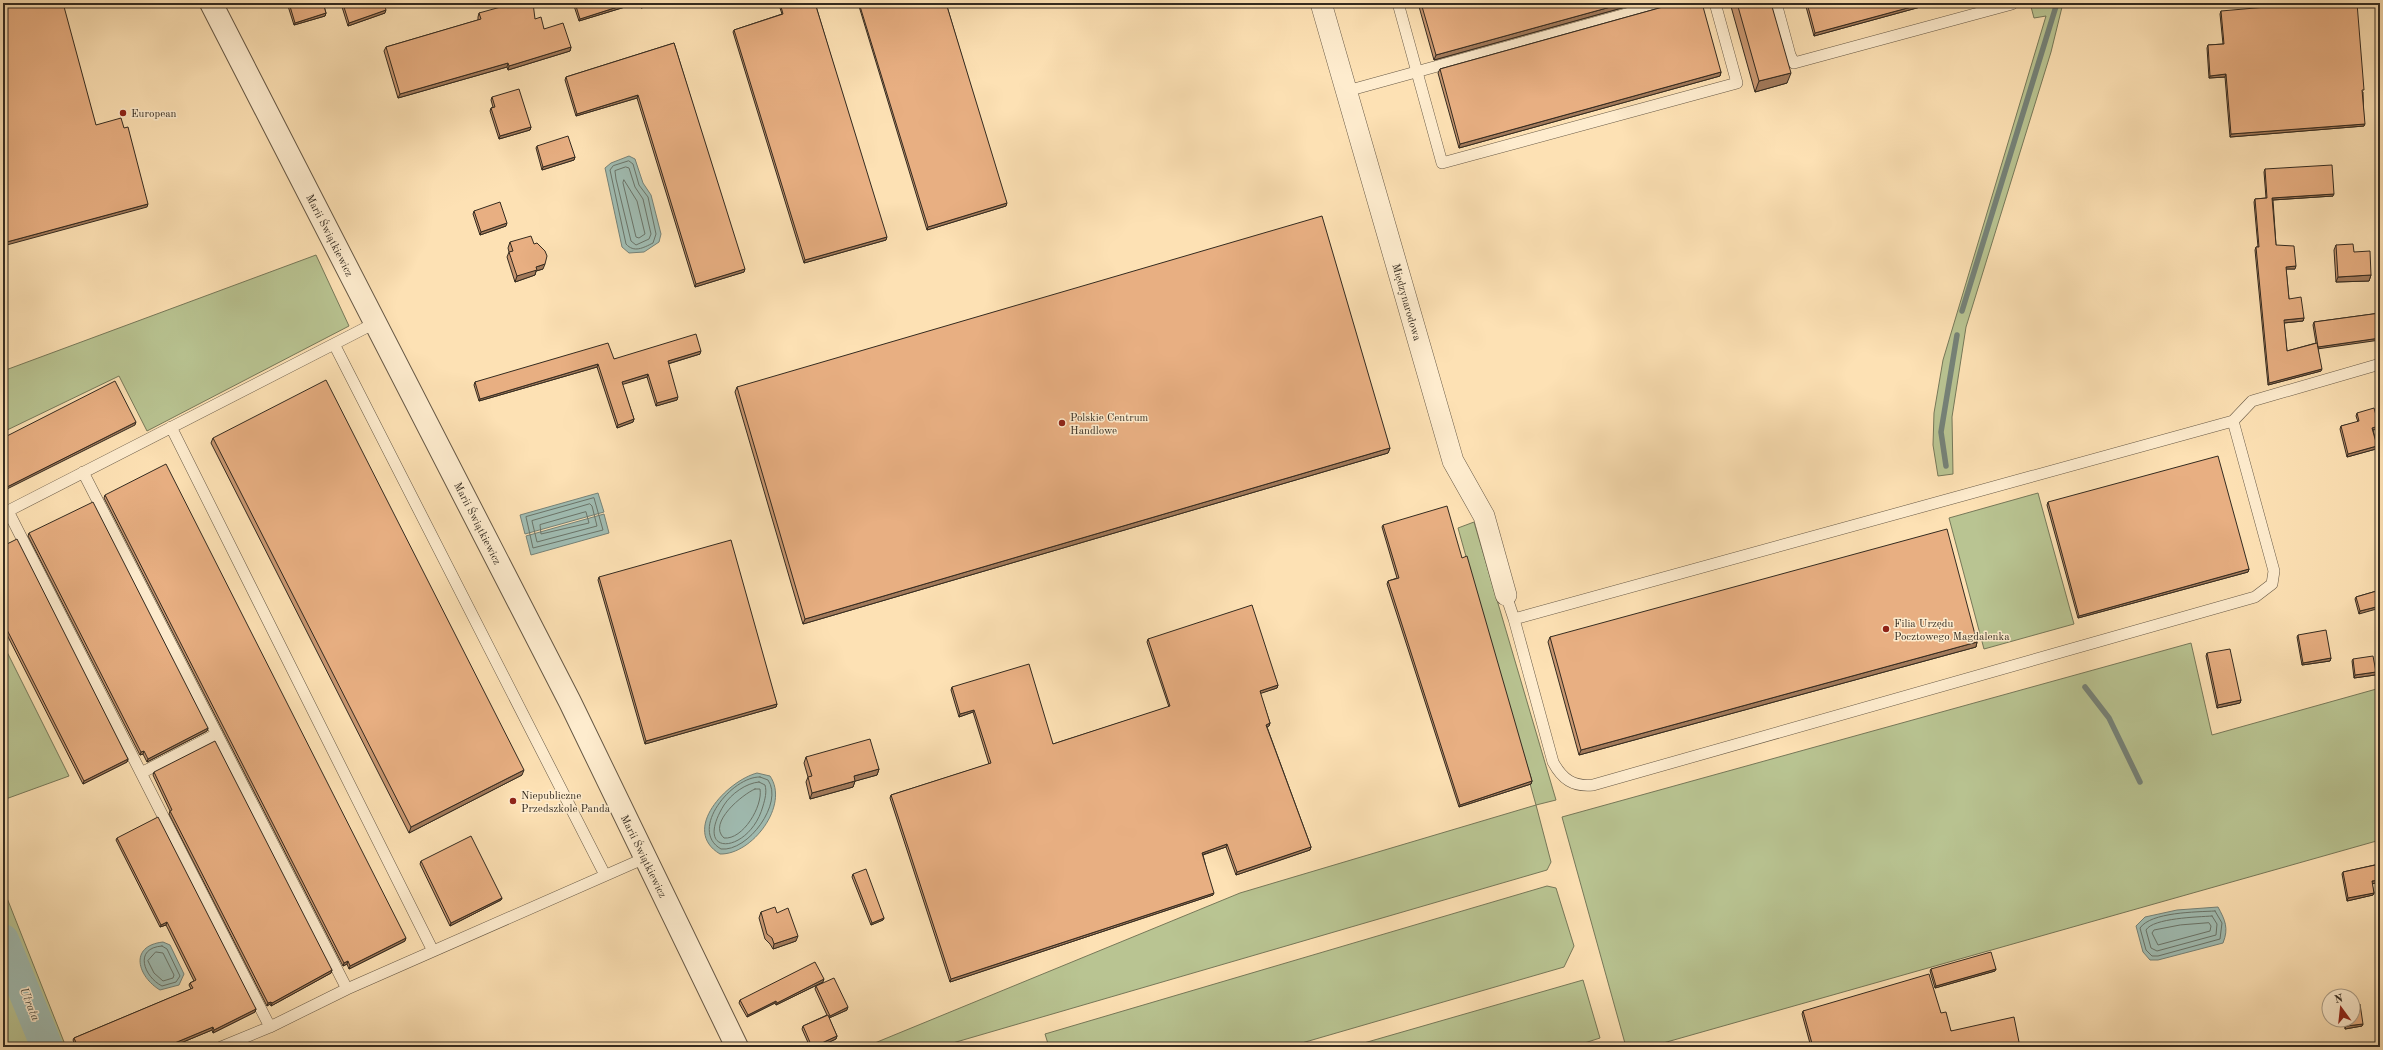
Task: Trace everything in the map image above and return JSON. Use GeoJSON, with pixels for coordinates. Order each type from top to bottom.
{"type":"FeatureCollection","features":[{"type":"Feature","properties":{"kind":"street","name":"Marii Świątkiewicz"},"geometry":{"type":"LineString","coordinates":[[211,3],[570,702],[737,1047]]}},
{"type":"Feature","properties":{"kind":"street","name":"Międzynarodowa"},"geometry":{"type":"LineString","coordinates":[[1321,3],[1453,461],[1484,516],[1506,595]]}},
{"type":"Feature","properties":{"kind":"lane"},"geometry":{"type":"LineString","coordinates":[[1398,3],[1442,163],[1737,83],[1715,3]]}},
{"type":"Feature","properties":{"kind":"lane"},"geometry":{"type":"LineString","coordinates":[[1347,91],[1666,3]]}},
{"type":"Feature","properties":{"kind":"lane"},"geometry":{"type":"LineString","coordinates":[[1776,3],[1790,55],[1794,63],[2012,4]]}},
{"type":"Feature","properties":{"kind":"lane"},"geometry":{"type":"LineString","coordinates":[[270,1027],[8,511],[375,323]]}},
{"type":"Feature","properties":{"kind":"lane"},"geometry":{"type":"LineString","coordinates":[[334,344],[605,875]]}},
{"type":"Feature","properties":{"kind":"lane"},"geometry":{"type":"LineString","coordinates":[[1514,619],[2233,421],[2252,400],[2380,364]]}},
{"type":"Feature","properties":{"kind":"lane"},"geometry":{"type":"LineString","coordinates":[[1506,595],[1553,762],[1558,772],[1572,783],[1582,786],[1593,785],[2255,597],[2272,584],[2274,571],[2233,421]]}},
{"type":"Feature","properties":{"kind":"lane"},"geometry":{"type":"LineString","coordinates":[[171,427],[433,951]]}},
{"type":"Feature","properties":{"kind":"lane"},"geometry":{"type":"LineString","coordinates":[[83,472],[347,989]]}},
{"type":"Feature","properties":{"kind":"lane"},"geometry":{"type":"LineString","coordinates":[[141,773],[217,734]]}},
{"type":"Feature","properties":{"kind":"lane"},"geometry":{"type":"LineString","coordinates":[[221,1047],[270,1027],[347,989],[645,858]]}},
{"type":"Feature","properties":{"kind":"green space"},"geometry":{"type":"Polygon","coordinates":[[[2030,3],[2063,3],[2051,52],[1966,327],[1952,417],[1953,474],[1938,476],[1933,445],[1934,413],[1943,360],[2046,16],[2034,18],[2030,3]]]}},
{"type":"Feature","properties":{"kind":"green space"},"geometry":{"type":"Polygon","coordinates":[[[316,255],[349,326],[147,431],[119,376],[3,432],[3,371],[316,255]]]}},
{"type":"Feature","properties":{"kind":"green space"},"geometry":{"type":"Polygon","coordinates":[[[2038,493],[2074,624],[1984,649],[1949,518],[2038,493]]]}},
{"type":"Feature","properties":{"kind":"green space"},"geometry":{"type":"Polygon","coordinates":[[[1474,522],[1556,800],[1536,805],[1458,528],[1474,522]]]}},
{"type":"Feature","properties":{"kind":"green space"},"geometry":{"type":"Polygon","coordinates":[[[2191,643],[2212,735],[2380,688],[2380,840],[1649,1047],[1626,1047],[1562,817],[2191,643]]]}},
{"type":"Feature","properties":{"kind":"green space"},"geometry":{"type":"Polygon","coordinates":[[[3,644],[69,776],[3,800],[3,644]]]}},
{"type":"Feature","properties":{"kind":"green space"},"geometry":{"type":"Polygon","coordinates":[[[1536,805],[1551,862],[1547,870],[939,1047],[865,1047],[1240,893],[1536,805]]]}},
{"type":"Feature","properties":{"kind":"green space"},"geometry":{"type":"Polygon","coordinates":[[[1547,886],[1556,888],[1574,946],[1564,967],[1288,1047],[1049,1047],[1045,1034],[1547,886]]]}},
{"type":"Feature","properties":{"kind":"green space"},"geometry":{"type":"Polygon","coordinates":[[[3,888],[66,1047],[3,1047],[3,888]]]}},
{"type":"Feature","properties":{"kind":"green space"},"geometry":{"type":"Polygon","coordinates":[[[1583,980],[1600,1038],[1572,1047],[1350,1047],[1583,980]]]}},
{"type":"Feature","properties":{"kind":"water"},"geometry":{"type":"Polygon","coordinates":[[[629,156],[635,159],[643,183],[651,195],[661,234],[659,242],[644,252],[629,253],[622,247],[605,168],[611,163],[629,156]]]}},
{"type":"Feature","properties":{"kind":"water"},"geometry":{"type":"Polygon","coordinates":[[[598,493],[604,512],[525,534],[520,515],[598,493]]]}},
{"type":"Feature","properties":{"kind":"water"},"geometry":{"type":"Polygon","coordinates":[[[604,514],[609,533],[531,555],[526,536],[604,514]]]}},
{"type":"Feature","properties":{"kind":"water"},"geometry":{"type":"Polygon","coordinates":[[[757,773],[770,776],[775,788],[775,801],[771,814],[755,837],[744,846],[732,852],[720,854],[709,844],[705,832],[706,820],[712,808],[722,796],[745,778],[757,773]]]}},
{"type":"Feature","properties":{"kind":"water"},"geometry":{"type":"Polygon","coordinates":[[[2218,907],[2223,916],[2226,928],[2223,943],[2158,960],[2150,960],[2143,952],[2136,926],[2145,917],[2177,910],[2218,907]]]}},
{"type":"Feature","properties":{"kind":"water"},"geometry":{"type":"Polygon","coordinates":[[[163,942],[170,945],[184,974],[179,985],[160,990],[146,978],[140,963],[141,956],[145,949],[163,942]]]}},
{"type":"Feature","properties":{"kind":"building"},"geometry":{"type":"Polygon","coordinates":[[[3,3],[63,3],[96,125],[121,118],[124,128],[128,127],[148,204],[3,243],[3,3]]]}},
{"type":"Feature","properties":{"kind":"building"},"geometry":{"type":"Polygon","coordinates":[[[289,3],[323,3],[326,13],[295,23],[289,3]]]}},
{"type":"Feature","properties":{"kind":"building"},"geometry":{"type":"Polygon","coordinates":[[[384,3],[386,10],[349,23],[343,4],[384,3]]]}},
{"type":"Feature","properties":{"kind":"building"},"geometry":{"type":"Polygon","coordinates":[[[515,3],[533,3],[535,19],[541,17],[544,29],[563,23],[571,47],[509,66],[508,63],[400,94],[386,47],[481,19],[479,13],[515,3]]]}},
{"type":"Feature","properties":{"kind":"building"},"geometry":{"type":"Polygon","coordinates":[[[575,3],[630,3],[580,19],[575,3]]]}},
{"type":"Feature","properties":{"kind":"building"},"geometry":{"type":"Polygon","coordinates":[[[641,3],[651,3],[642,6],[641,3]]]}},
{"type":"Feature","properties":{"kind":"building"},"geometry":{"type":"Polygon","coordinates":[[[780,3],[815,3],[887,237],[805,260],[734,30],[783,14],[780,3]]]}},
{"type":"Feature","properties":{"kind":"building"},"geometry":{"type":"Polygon","coordinates":[[[859,3],[946,3],[1007,203],[928,227],[859,3]]]}},
{"type":"Feature","properties":{"kind":"building"},"geometry":{"type":"Polygon","coordinates":[[[1421,3],[1625,3],[1436,55],[1421,3]]]}},
{"type":"Feature","properties":{"kind":"building"},"geometry":{"type":"Polygon","coordinates":[[[1672,3],[1702,3],[1721,72],[1460,144],[1440,69],[1670,5],[1672,3]]]}},
{"type":"Feature","properties":{"kind":"building"},"geometry":{"type":"Polygon","coordinates":[[[1737,3],[1771,3],[1791,73],[1759,81],[1737,3]]]}},
{"type":"Feature","properties":{"kind":"building"},"geometry":{"type":"Polygon","coordinates":[[[1807,3],[1926,3],[1815,33],[1807,3]]]}},
{"type":"Feature","properties":{"kind":"building"},"geometry":{"type":"Polygon","coordinates":[[[2312,3],[2357,3],[2364,90],[2362,90],[2365,124],[2231,134],[2226,74],[2210,76],[2208,45],[2224,44],[2221,11],[2312,3]]]}},
{"type":"Feature","properties":{"kind":"building"},"geometry":{"type":"Polygon","coordinates":[[[674,43],[745,269],[696,284],[638,95],[577,114],[566,77],[674,43]]]}},
{"type":"Feature","properties":{"kind":"building"},"geometry":{"type":"Polygon","coordinates":[[[519,89],[531,127],[500,136],[491,108],[495,107],[492,97],[519,89]]]}},
{"type":"Feature","properties":{"kind":"building"},"geometry":{"type":"Polygon","coordinates":[[[568,136],[575,157],[543,167],[537,146],[568,136]]]}},
{"type":"Feature","properties":{"kind":"building"},"geometry":{"type":"Polygon","coordinates":[[[2332,165],[2334,194],[2272,198],[2276,245],[2294,246],[2296,266],[2286,267],[2289,299],[2301,297],[2304,318],[2284,320],[2287,351],[2317,343],[2322,369],[2269,383],[2256,247],[2259,247],[2255,199],[2267,198],[2265,169],[2332,165]]]}},
{"type":"Feature","properties":{"kind":"building"},"geometry":{"type":"Polygon","coordinates":[[[500,202],[507,223],[481,232],[474,211],[500,202]]]}},
{"type":"Feature","properties":{"kind":"building","name":"Polskie Centrum Handlowe"},"geometry":{"type":"Polygon","coordinates":[[[1322,216],[1390,448],[805,619],[737,387],[1322,216]]]}},
{"type":"Feature","properties":{"kind":"building"},"geometry":{"type":"Polygon","coordinates":[[[531,236],[534,244],[537,243],[545,251],[547,256],[545,264],[536,267],[537,270],[517,276],[509,252],[513,251],[510,242],[531,236]]]}},
{"type":"Feature","properties":{"kind":"building"},"geometry":{"type":"Polygon","coordinates":[[[2353,244],[2354,252],[2370,251],[2371,275],[2338,277],[2336,245],[2353,244]]]}},
{"type":"Feature","properties":{"kind":"building"},"geometry":{"type":"Polygon","coordinates":[[[2380,313],[2380,338],[2318,347],[2314,322],[2380,313]]]}},
{"type":"Feature","properties":{"kind":"building"},"geometry":{"type":"Polygon","coordinates":[[[696,334],[701,351],[668,361],[678,397],[657,403],[648,374],[622,382],[634,419],[618,425],[598,364],[480,399],[475,382],[608,343],[614,359],[696,334]]]}},
{"type":"Feature","properties":{"kind":"building"},"geometry":{"type":"Polygon","coordinates":[[[326,380],[524,770],[411,827],[213,438],[326,380]]]}},
{"type":"Feature","properties":{"kind":"building"},"geometry":{"type":"Polygon","coordinates":[[[115,381],[136,422],[3,489],[3,438],[115,381]]]}},
{"type":"Feature","properties":{"kind":"building"},"geometry":{"type":"Polygon","coordinates":[[[2374,408],[2379,426],[2372,428],[2377,446],[2348,454],[2341,426],[2359,421],[2357,413],[2374,408]]]}},
{"type":"Feature","properties":{"kind":"building"},"geometry":{"type":"Polygon","coordinates":[[[2218,456],[2249,569],[2079,616],[2048,502],[2218,456]]]}},
{"type":"Feature","properties":{"kind":"building"},"geometry":{"type":"Polygon","coordinates":[[[166,464],[406,938],[350,966],[348,961],[344,963],[105,495],[166,464]]]}},
{"type":"Feature","properties":{"kind":"building"},"geometry":{"type":"Polygon","coordinates":[[[93,502],[208,728],[148,759],[144,751],[141,752],[29,533],[93,502]]]}},
{"type":"Feature","properties":{"kind":"building"},"geometry":{"type":"Polygon","coordinates":[[[1447,506],[1462,558],[1467,556],[1532,781],[1460,805],[1388,581],[1399,578],[1383,525],[1447,506]]]}},
{"type":"Feature","properties":{"kind":"building"},"geometry":{"type":"Polygon","coordinates":[[[1947,529],[1977,642],[1581,750],[1550,637],[1947,529]]]}},
{"type":"Feature","properties":{"kind":"building"},"geometry":{"type":"Polygon","coordinates":[[[17,539],[128,759],[84,781],[3,622],[3,546],[17,539]]]}},
{"type":"Feature","properties":{"kind":"building"},"geometry":{"type":"Polygon","coordinates":[[[731,540],[777,704],[646,741],[599,577],[731,540]]]}},
{"type":"Feature","properties":{"kind":"building"},"geometry":{"type":"Polygon","coordinates":[[[2380,590],[2380,606],[2360,611],[2356,597],[2380,590]]]}},
{"type":"Feature","properties":{"kind":"building"},"geometry":{"type":"Polygon","coordinates":[[[1252,605],[1278,685],[1260,691],[1270,723],[1266,725],[1311,847],[1237,872],[1227,844],[1202,853],[1214,893],[951,979],[891,795],[991,763],[974,710],[960,714],[952,687],[1029,664],[1053,744],[1170,706],[1148,639],[1252,605]]]}},
{"type":"Feature","properties":{"kind":"building"},"geometry":{"type":"Polygon","coordinates":[[[2326,630],[2331,658],[2303,663],[2298,635],[2326,630]]]}},
{"type":"Feature","properties":{"kind":"building"},"geometry":{"type":"Polygon","coordinates":[[[2230,649],[2241,700],[2218,705],[2207,653],[2230,649]]]}},
{"type":"Feature","properties":{"kind":"building"},"geometry":{"type":"Polygon","coordinates":[[[2373,656],[2376,672],[2355,675],[2353,659],[2373,656]]]}},
{"type":"Feature","properties":{"kind":"building"},"geometry":{"type":"Polygon","coordinates":[[[870,739],[879,769],[854,776],[855,781],[812,793],[808,777],[812,776],[806,757],[870,739]]]}},
{"type":"Feature","properties":{"kind":"building"},"geometry":{"type":"Polygon","coordinates":[[[215,741],[332,970],[272,1003],[268,1003],[170,811],[172,810],[154,772],[215,741]]]}},
{"type":"Feature","properties":{"kind":"building"},"geometry":{"type":"Polygon","coordinates":[[[158,817],[256,1009],[214,1030],[213,1027],[165,1047],[78,1047],[74,1038],[193,988],[190,983],[196,980],[167,922],[161,925],[117,838],[158,817]]]}},
{"type":"Feature","properties":{"kind":"building"},"geometry":{"type":"Polygon","coordinates":[[[471,836],[502,898],[451,923],[421,861],[471,836]]]}},
{"type":"Feature","properties":{"kind":"building"},"geometry":{"type":"Polygon","coordinates":[[[2378,849],[2380,849],[2380,861],[2378,849]]]}},
{"type":"Feature","properties":{"kind":"building"},"geometry":{"type":"Polygon","coordinates":[[[2380,864],[2380,880],[2372,881],[2374,893],[2348,898],[2343,872],[2380,864]]]}},
{"type":"Feature","properties":{"kind":"building"},"geometry":{"type":"Polygon","coordinates":[[[866,869],[884,918],[872,923],[853,874],[866,869]]]}},
{"type":"Feature","properties":{"kind":"building"},"geometry":{"type":"Polygon","coordinates":[[[775,907],[777,913],[788,908],[798,936],[774,944],[772,938],[767,934],[761,912],[775,907]]]}},
{"type":"Feature","properties":{"kind":"building"},"geometry":{"type":"Polygon","coordinates":[[[1991,952],[1996,969],[1936,986],[1931,969],[1991,952]]]}},
{"type":"Feature","properties":{"kind":"building"},"geometry":{"type":"Polygon","coordinates":[[[815,962],[824,979],[777,1003],[776,1001],[748,1015],[740,1000],[815,962]]]}},
{"type":"Feature","properties":{"kind":"building"},"geometry":{"type":"Polygon","coordinates":[[[1929,974],[1941,1013],[1946,1012],[1951,1031],[2014,1017],[2020,1047],[1813,1047],[1803,1011],[1929,974]]]}},
{"type":"Feature","properties":{"kind":"building"},"geometry":{"type":"Polygon","coordinates":[[[834,978],[848,1007],[830,1016],[816,986],[834,978]]]}},
{"type":"Feature","properties":{"kind":"building"},"geometry":{"type":"Polygon","coordinates":[[[2361,1011],[2363,1024],[2361,1024],[2361,1011]]]}},
{"type":"Feature","properties":{"kind":"building"},"geometry":{"type":"Polygon","coordinates":[[[828,1015],[837,1036],[812,1047],[803,1026],[828,1015]]]}},
{"type":"Feature","properties":{"kind":"waterway"},"geometry":{"type":"LineString","coordinates":[[1962,311],[2057,3]]}},
{"type":"Feature","properties":{"kind":"waterway"},"geometry":{"type":"LineString","coordinates":[[1946,466],[1941,432],[1957,335]]}},
{"type":"Feature","properties":{"kind":"waterway"},"geometry":{"type":"LineString","coordinates":[[2085,687],[2109,718],[2140,782]]}},
{"type":"Feature","properties":{"kind":"waterway","name":"Utrata"},"geometry":{"type":"LineString","coordinates":[[3,940],[47,1047]]}},
{"type":"Feature","properties":{"kind":"place","name":"European"},"geometry":{"type":"Point","coordinates":[123,113]}},
{"type":"Feature","properties":{"kind":"place","name":"Polskie Centrum Handlowe"},"geometry":{"type":"Point","coordinates":[1062,423]}},
{"type":"Feature","properties":{"kind":"place","name":"Filia Urzędu Pocztowego Magdalenka"},"geometry":{"type":"Point","coordinates":[1886,629]}},
{"type":"Feature","properties":{"kind":"place","name":"Niepubliczne Przedszkole Panda"},"geometry":{"type":"Point","coordinates":[513,801]}}]}
